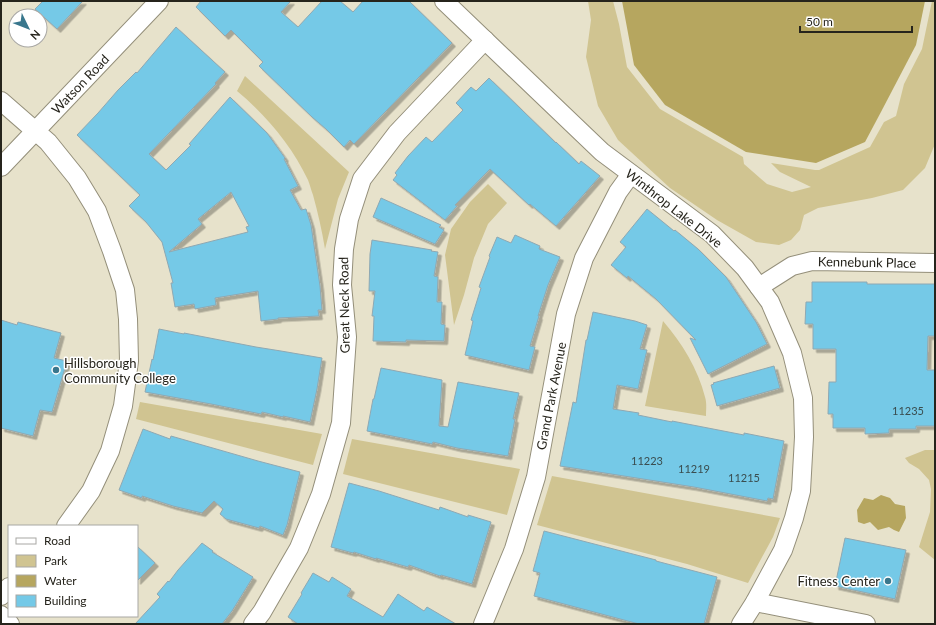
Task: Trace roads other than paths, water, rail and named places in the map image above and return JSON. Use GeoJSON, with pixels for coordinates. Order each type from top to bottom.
{"type":"FeatureCollection","features":[{"type":"Feature","properties":{"kind":"street","name":"Winthrop Lake Drive"},"geometry":{"type":"LineString","coordinates":[[444,1],[602,152],[712,234],[745,268],[770,302],[792,352],[803,398],[804,432],[801,491],[783,550],[755,602],[741,624]]}},
{"type":"Feature","properties":{"kind":"street","name":"Watson Road"},"geometry":{"type":"LineString","coordinates":[[1,167],[148,4]]}},
{"type":"Feature","properties":{"kind":"street","name":"Great Neck Road"},"geometry":{"type":"LineString","coordinates":[[253,624],[262,612],[300,548],[321,494],[341,423],[347,337],[342,285],[344,248],[349,219],[362,179],[398,133],[485,40]]}},
{"type":"Feature","properties":{"kind":"street"},"geometry":{"type":"LineString","coordinates":[[1,101],[48,142],[77,178],[97,212],[125,290],[128,319],[129,361],[122,406],[110,451],[91,491],[67,525]]}},
{"type":"Feature","properties":{"kind":"street","name":"Grand Park Avenue"},"geometry":{"type":"LineString","coordinates":[[483,624],[514,549],[536,477],[566,314],[584,258],[618,192],[631,174]]}},
{"type":"Feature","properties":{"kind":"street","name":"Kennebunk Place"},"geometry":{"type":"LineString","coordinates":[[758,287],[792,266],[812,261],[935,263]]}},
{"type":"Feature","properties":{"kind":"street"},"geometry":{"type":"LineString","coordinates":[[755,602],[866,624]]}},
{"type":"Feature","properties":{"kind":"street"},"geometry":{"type":"LineString","coordinates":[[1,615],[10,624]]}},
{"type":"Feature","properties":{"kind":"water"},"geometry":{"type":"Polygon","coordinates":[[[622,1],[925,1],[916,45],[865,142],[816,163],[746,152],[665,105],[634,65],[622,1]]]}},
{"type":"Feature","properties":{"kind":"water"},"geometry":{"type":"Polygon","coordinates":[[[881,495],[890,498],[895,504],[905,506],[906,518],[899,532],[889,527],[878,530],[870,522],[864,524],[858,522],[857,510],[864,498],[873,500],[881,495]]]}},
{"type":"Feature","properties":{"kind":"place","name":"Hillsborough Community College"},"geometry":{"type":"Point","coordinates":[56,370]}},
{"type":"Feature","properties":{"kind":"place","name":"Fitness Center"},"geometry":{"type":"Point","coordinates":[888,581]}}]}
